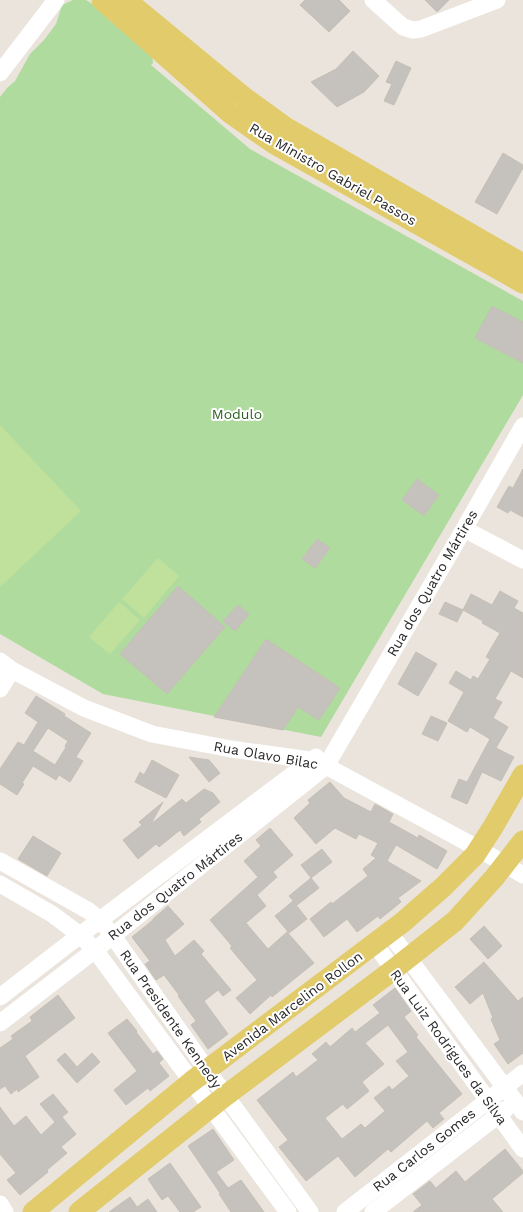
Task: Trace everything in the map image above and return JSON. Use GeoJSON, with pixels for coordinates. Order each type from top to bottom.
{"type":"FeatureCollection","features":[{"type":"Feature","properties":{"kind":"main road","name":"Rua Ministro Gabriel Passos"},"geometry":{"type":"LineString","coordinates":[[102,0],[230,113],[273,143],[476,246]]}},
{"type":"Feature","properties":{"kind":"main road","name":"Rua Ministro Gabriel Passos"},"geometry":{"type":"LineString","coordinates":[[126,0],[239,93],[285,128],[522,274]]}},
{"type":"Feature","properties":{"kind":"main road","name":"Avenida Marcelino Rollon"},"geometry":{"type":"LineString","coordinates":[[33,1212],[199,1076],[403,922],[443,887],[475,855],[523,775]]}},
{"type":"Feature","properties":{"kind":"main road"},"geometry":{"type":"LineString","coordinates":[[79,1212],[218,1102],[401,964],[455,921],[494,878],[523,841]]}},
{"type":"Feature","properties":{"kind":"street"},"geometry":{"type":"LineString","coordinates":[[0,73],[56,0]]}},
{"type":"Feature","properties":{"kind":"street"},"geometry":{"type":"LineString","coordinates":[[373,0],[402,27],[412,30],[496,0]]}},
{"type":"Feature","properties":{"kind":"street","name":"Rua dos Quatro Mártires"},"geometry":{"type":"LineString","coordinates":[[0,1023],[113,936],[326,766],[523,426]]}},
{"type":"Feature","properties":{"kind":"street"},"geometry":{"type":"LineString","coordinates":[[464,529],[523,560]]}},
{"type":"Feature","properties":{"kind":"street"},"geometry":{"type":"LineString","coordinates":[[0,689],[6,665]]}},
{"type":"Feature","properties":{"kind":"street","name":"Rua Olavo Bilac"},"geometry":{"type":"LineString","coordinates":[[6,665],[84,708],[152,734],[231,750],[310,760],[326,766],[479,849],[523,875]]}},
{"type":"Feature","properties":{"kind":"street","name":"Rua dos Quatro Mártires"},"geometry":{"type":"LineString","coordinates":[[0,997],[80,934],[310,760],[341,740]]}},
{"type":"Feature","properties":{"kind":"street"},"geometry":{"type":"LineString","coordinates":[[181,858],[193,872]]}},
{"type":"Feature","properties":{"kind":"street","name":"Rua Presidente Kennedy"},"geometry":{"type":"LineString","coordinates":[[0,861],[89,911],[100,920],[113,936],[199,1076]]}},
{"type":"Feature","properties":{"kind":"street","name":"Rua Presidente Kennedy"},"geometry":{"type":"LineString","coordinates":[[0,884],[52,914],[80,934],[95,950],[199,1076],[218,1102],[268,1185],[288,1212]]}},
{"type":"Feature","properties":{"kind":"street","name":"Rua Luiz Rodrigues da Silva"},"geometry":{"type":"LineString","coordinates":[[382,938],[401,964],[504,1087],[520,1103]]}},
{"type":"Feature","properties":{"kind":"street","name":"Rua Luiz Rodrigues da Silva"},"geometry":{"type":"LineString","coordinates":[[401,964],[487,1100],[523,1150]]}},
{"type":"Feature","properties":{"kind":"street","name":"Rua Carlos Gomes"},"geometry":{"type":"LineString","coordinates":[[345,1212],[523,1073]]}},
{"type":"Feature","properties":{"kind":"street","name":"Rua Presidente Kennedy"},"geometry":{"type":"LineString","coordinates":[[218,1102],[283,1176],[310,1212]]}},
{"type":"Feature","properties":{"kind":"street","name":"Rua Carlos Gomes"},"geometry":{"type":"LineString","coordinates":[[374,1212],[498,1115],[520,1103]]}},
{"type":"Feature","properties":{"kind":"street"},"geometry":{"type":"LineString","coordinates":[[268,1185],[283,1176]]}},
{"type":"Feature","properties":{"kind":"green space","name":"Modulo"},"geometry":{"type":"Polygon","coordinates":[[[73,0],[86,0],[98,7],[111,22],[146,45],[152,53],[153,63],[151,65],[250,149],[523,301],[523,395],[321,737],[103,694],[0,634],[0,97],[15,81],[30,54],[44,40],[56,24],[62,5],[73,0]]]}},
{"type":"Feature","properties":{"kind":"green space"},"geometry":{"type":"Polygon","coordinates":[[[0,425],[81,511],[0,587],[0,425]]]}},
{"type":"Feature","properties":{"kind":"green space"},"geometry":{"type":"Polygon","coordinates":[[[158,558],[179,576],[144,618],[122,599],[158,558]]]}},
{"type":"Feature","properties":{"kind":"green space"},"geometry":{"type":"Polygon","coordinates":[[[119,602],[140,620],[110,654],[89,637],[119,602]]]}},
{"type":"Feature","properties":{"kind":"building"},"geometry":{"type":"Polygon","coordinates":[[[305,0],[339,0],[350,11],[329,32],[300,5],[305,0]]]}},
{"type":"Feature","properties":{"kind":"building"},"geometry":{"type":"Polygon","coordinates":[[[425,0],[449,0],[437,12],[425,0]]]}},
{"type":"Feature","properties":{"kind":"building"},"geometry":{"type":"Polygon","coordinates":[[[353,51],[379,76],[364,92],[337,107],[311,82],[336,69],[353,51]]]}},
{"type":"Feature","properties":{"kind":"building"},"geometry":{"type":"Polygon","coordinates":[[[396,61],[411,68],[394,105],[384,101],[392,84],[386,82],[396,61]]]}},
{"type":"Feature","properties":{"kind":"building"},"geometry":{"type":"Polygon","coordinates":[[[503,153],[523,165],[523,168],[497,214],[475,202],[503,153]]]}},
{"type":"Feature","properties":{"kind":"building"},"geometry":{"type":"Polygon","coordinates":[[[492,306],[523,322],[523,363],[475,338],[492,306]]]}},
{"type":"Feature","properties":{"kind":"building"},"geometry":{"type":"Polygon","coordinates":[[[523,469],[523,517],[510,510],[508,513],[497,507],[509,486],[513,488],[523,469]]]}},
{"type":"Feature","properties":{"kind":"building"},"geometry":{"type":"Polygon","coordinates":[[[417,479],[439,495],[424,516],[402,500],[417,479]]]}},
{"type":"Feature","properties":{"kind":"building"},"geometry":{"type":"Polygon","coordinates":[[[317,539],[330,548],[315,568],[302,559],[317,539]]]}},
{"type":"Feature","properties":{"kind":"building"},"geometry":{"type":"Polygon","coordinates":[[[178,586],[225,627],[167,694],[120,654],[178,586]]]}},
{"type":"Feature","properties":{"kind":"building"},"geometry":{"type":"Polygon","coordinates":[[[500,591],[518,601],[514,608],[523,613],[523,678],[511,671],[495,699],[502,702],[493,718],[508,727],[496,748],[514,757],[501,781],[482,772],[467,804],[451,797],[459,779],[467,782],[490,739],[470,727],[467,732],[448,721],[464,692],[449,683],[456,671],[471,680],[473,676],[478,679],[490,659],[486,657],[500,633],[482,623],[483,621],[463,610],[471,594],[492,605],[500,591]]]}},
{"type":"Feature","properties":{"kind":"building"},"geometry":{"type":"Polygon","coordinates":[[[445,602],[463,610],[457,622],[439,614],[445,602]]]}},
{"type":"Feature","properties":{"kind":"building"},"geometry":{"type":"Polygon","coordinates":[[[238,605],[249,614],[235,631],[223,621],[238,605]]]}},
{"type":"Feature","properties":{"kind":"building"},"geometry":{"type":"Polygon","coordinates":[[[266,639],[340,688],[319,720],[298,707],[283,730],[214,717],[266,639]]]}},
{"type":"Feature","properties":{"kind":"building"},"geometry":{"type":"Polygon","coordinates":[[[416,652],[437,664],[418,696],[398,684],[416,652]]]}},
{"type":"Feature","properties":{"kind":"building"},"geometry":{"type":"Polygon","coordinates":[[[36,696],[65,714],[64,716],[91,733],[76,757],[83,761],[70,782],[59,775],[56,780],[33,766],[22,783],[24,784],[17,795],[0,784],[0,769],[18,742],[24,745],[38,722],[25,713],[36,696]],[[48,728],[33,751],[55,765],[68,741],[48,728]]]}},
{"type":"Feature","properties":{"kind":"building"},"geometry":{"type":"Polygon","coordinates":[[[431,716],[447,723],[438,741],[422,734],[431,716]]]}},
{"type":"Feature","properties":{"kind":"building"},"geometry":{"type":"Polygon","coordinates":[[[189,757],[209,760],[220,773],[209,782],[189,757]]]}},
{"type":"Feature","properties":{"kind":"building"},"geometry":{"type":"Polygon","coordinates":[[[152,760],[179,775],[166,798],[135,782],[140,772],[144,775],[152,760]]]}},
{"type":"Feature","properties":{"kind":"building"},"geometry":{"type":"Polygon","coordinates":[[[330,782],[344,798],[371,812],[375,804],[393,814],[389,822],[418,838],[419,835],[447,851],[437,869],[396,845],[387,861],[421,881],[398,898],[401,902],[380,919],[378,916],[357,932],[347,919],[324,937],[310,919],[368,876],[363,869],[376,858],[371,855],[378,843],[359,834],[356,839],[335,828],[316,844],[294,818],[310,803],[308,800],[330,782]]]}},
{"type":"Feature","properties":{"kind":"building"},"geometry":{"type":"Polygon","coordinates":[[[204,789],[213,793],[220,802],[199,819],[201,822],[184,836],[180,830],[159,847],[156,844],[138,859],[123,840],[142,825],[139,822],[163,802],[151,824],[182,799],[186,803],[204,789]]]}},
{"type":"Feature","properties":{"kind":"building"},"geometry":{"type":"Polygon","coordinates":[[[270,828],[293,855],[273,872],[277,877],[257,895],[266,906],[246,923],[268,949],[287,932],[314,963],[272,997],[271,995],[250,1014],[236,998],[257,980],[230,948],[232,946],[210,920],[258,877],[244,861],[261,846],[256,840],[270,828]]]}},
{"type":"Feature","properties":{"kind":"building"},"geometry":{"type":"Polygon","coordinates":[[[33,836],[61,853],[47,876],[18,859],[33,836]]]}},
{"type":"Feature","properties":{"kind":"building"},"geometry":{"type":"Polygon","coordinates":[[[322,849],[332,862],[311,878],[301,865],[322,849]]]}},
{"type":"Feature","properties":{"kind":"building"},"geometry":{"type":"Polygon","coordinates":[[[311,878],[319,888],[297,905],[289,896],[311,878]]]}},
{"type":"Feature","properties":{"kind":"building"},"geometry":{"type":"Polygon","coordinates":[[[293,901],[307,919],[289,933],[275,916],[293,901]]]}},
{"type":"Feature","properties":{"kind":"building"},"geometry":{"type":"Polygon","coordinates":[[[168,906],[184,924],[165,940],[175,956],[194,940],[204,951],[201,954],[231,990],[223,996],[218,990],[204,1001],[228,1034],[208,1049],[191,1025],[196,1021],[178,996],[179,995],[164,975],[156,980],[145,964],[150,961],[132,937],[168,906]]]}},
{"type":"Feature","properties":{"kind":"building"},"geometry":{"type":"Polygon","coordinates":[[[484,926],[502,946],[488,959],[470,939],[484,926]]]}},
{"type":"Feature","properties":{"kind":"building"},"geometry":{"type":"Polygon","coordinates":[[[484,962],[518,1001],[523,997],[523,1053],[508,1064],[494,1044],[500,1040],[491,1019],[493,1018],[483,993],[470,1004],[455,987],[484,962]]]}},
{"type":"Feature","properties":{"kind":"building"},"geometry":{"type":"Polygon","coordinates":[[[395,988],[411,1011],[404,1017],[418,1035],[416,1037],[462,1094],[439,1113],[444,1119],[433,1128],[427,1121],[391,1152],[388,1149],[355,1177],[338,1156],[306,1181],[279,1147],[288,1140],[257,1100],[293,1072],[296,1077],[318,1060],[312,1054],[326,1042],[330,1047],[352,1028],[355,1032],[380,1013],[373,1005],[395,988]],[[388,1025],[365,1043],[384,1064],[362,1082],[369,1091],[347,1109],[343,1104],[325,1118],[342,1139],[361,1124],[365,1128],[385,1111],[374,1098],[389,1086],[392,1090],[409,1076],[396,1061],[408,1052],[388,1025]]]}},
{"type":"Feature","properties":{"kind":"building"},"geometry":{"type":"Polygon","coordinates":[[[58,995],[75,1018],[25,1056],[39,1077],[18,1092],[17,1089],[11,1094],[5,1086],[0,1089],[0,1048],[13,1039],[11,1036],[32,1021],[30,1017],[58,995]]]}},
{"type":"Feature","properties":{"kind":"building"},"geometry":{"type":"Polygon","coordinates":[[[127,1019],[153,1054],[157,1051],[163,1059],[159,1063],[169,1076],[150,1091],[148,1088],[126,1105],[114,1090],[137,1071],[108,1033],[127,1019]]]}},
{"type":"Feature","properties":{"kind":"building"},"geometry":{"type":"Polygon","coordinates":[[[65,1053],[77,1067],[92,1053],[100,1062],[77,1083],[57,1060],[65,1053]]]}},
{"type":"Feature","properties":{"kind":"building"},"geometry":{"type":"Polygon","coordinates":[[[53,1094],[68,1112],[62,1117],[76,1134],[61,1147],[67,1153],[47,1170],[48,1172],[20,1195],[7,1180],[16,1173],[0,1154],[0,1107],[14,1126],[26,1116],[41,1135],[55,1122],[40,1104],[53,1094]]]}},
{"type":"Feature","properties":{"kind":"building"},"geometry":{"type":"Polygon","coordinates":[[[213,1129],[234,1160],[216,1172],[228,1188],[241,1180],[264,1212],[231,1212],[188,1146],[213,1129]]]}},
{"type":"Feature","properties":{"kind":"building"},"geometry":{"type":"Polygon","coordinates":[[[505,1149],[523,1173],[492,1199],[503,1212],[413,1212],[422,1205],[413,1194],[430,1181],[436,1188],[456,1171],[465,1182],[505,1149]]]}},
{"type":"Feature","properties":{"kind":"building"},"geometry":{"type":"Polygon","coordinates":[[[170,1163],[201,1207],[193,1212],[180,1212],[168,1196],[162,1200],[148,1179],[170,1163]]]}},
{"type":"Feature","properties":{"kind":"building"},"geometry":{"type":"Polygon","coordinates":[[[130,1197],[137,1207],[148,1199],[157,1212],[109,1212],[130,1197]]]}}]}
